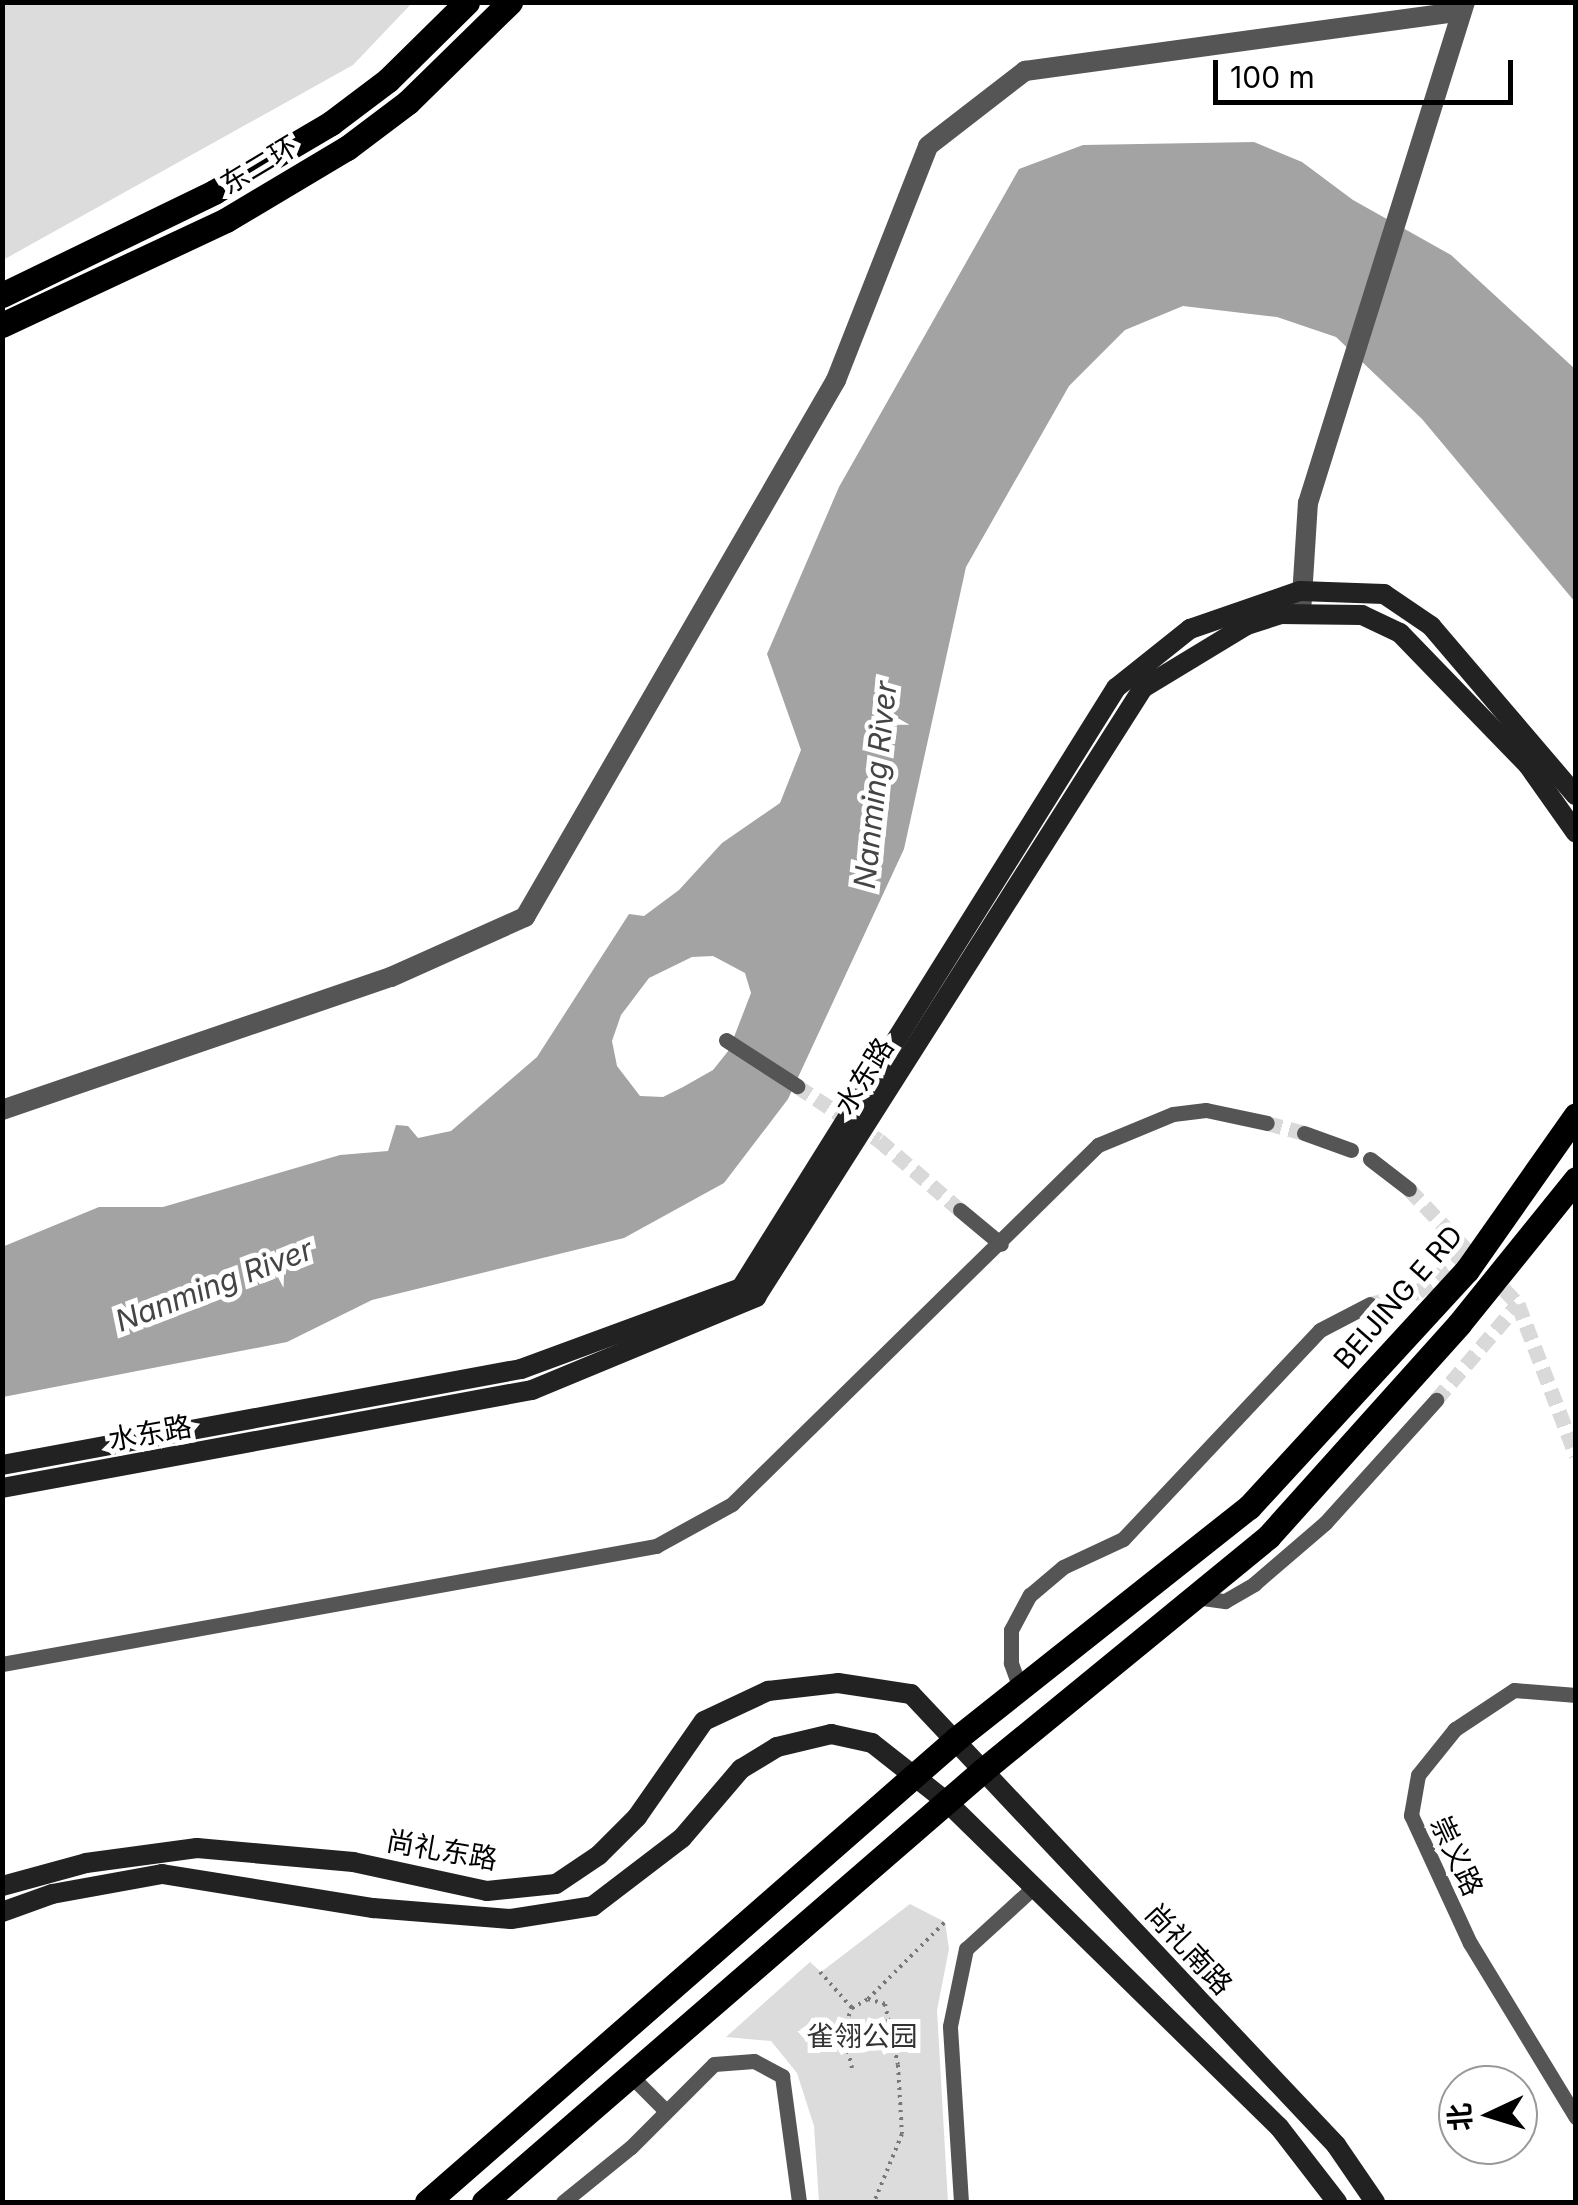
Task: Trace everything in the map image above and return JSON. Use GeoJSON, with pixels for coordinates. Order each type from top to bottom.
{"type":"FeatureCollection","features":[{"type":"Feature","properties":{"kind":"highway","name":"东二环"},"geometry":{"type":"LineString","coordinates":[[2,295],[214,192],[331,122],[388,80],[467,2]]}},
{"type":"Feature","properties":{"kind":"highway","name":"东二环"},"geometry":{"type":"LineString","coordinates":[[2,325],[226,220],[347,148],[408,102],[510,2]]}},
{"type":"Feature","properties":{"kind":"highway","name":"BEIJING E RD"},"geometry":{"type":"LineString","coordinates":[[427,2202],[956,1738],[1249,1507],[1466,1270],[1576,1115]]}},
{"type":"Feature","properties":{"kind":"highway"},"geometry":{"type":"LineString","coordinates":[[484,2202],[982,1771],[1268,1537],[1459,1324],[1576,1179]]}},
{"type":"Feature","properties":{"kind":"main road","name":"水东路"},"geometry":{"type":"LineString","coordinates":[[2,1464],[521,1369],[740,1288],[1116,688],[1190,629],[1301,602],[1384,594],[1431,626],[1576,796]]}},
{"type":"Feature","properties":{"kind":"main road","name":"水东路"},"geometry":{"type":"LineString","coordinates":[[2,1488],[532,1390],[756,1297],[1143,688],[1247,625],[1301,602],[1362,615],[1400,633],[1528,765],[1576,833]]}},
{"type":"Feature","properties":{"kind":"main road","name":"尚礼东路"},"geometry":{"type":"LineString","coordinates":[[2,1886],[86,1864],[197,1848],[353,1862],[487,1890],[556,1884],[598,1855],[637,1816],[704,1720],[768,1690],[838,1683],[911,1694],[956,1738]]}},
{"type":"Feature","properties":{"kind":"main road"},"geometry":{"type":"LineString","coordinates":[[2,1912],[52,1894],[162,1874],[373,1908],[511,1919],[594,1906],[682,1838],[741,1770],[777,1746],[831,1734],[872,1743],[948,1802],[1280,2127],[1337,2202]]}},
{"type":"Feature","properties":{"kind":"main road","name":"尚礼南路"},"geometry":{"type":"LineString","coordinates":[[956,1738],[982,1771],[1336,2145],[1375,2202]]}},
{"type":"Feature","properties":{"kind":"street"},"geometry":{"type":"LineString","coordinates":[[2,1110],[392,978],[525,916],[836,380],[928,146],[1025,71],[1463,7],[1308,503],[1301,602]]}},
{"type":"Feature","properties":{"kind":"street"},"geometry":{"type":"LineString","coordinates":[[726,1040],[797,1086]]}},
{"type":"Feature","properties":{"kind":"street"},"geometry":{"type":"LineString","coordinates":[[2,1664],[656,1546],[732,1504],[1098,1145],[1130,1130],[1206,1110],[1267,1123]]}},
{"type":"Feature","properties":{"kind":"street"},"geometry":{"type":"LineString","coordinates":[[1304,1133],[1352,1150]]}},
{"type":"Feature","properties":{"kind":"street"},"geometry":{"type":"LineString","coordinates":[[1370,1158],[1409,1188]]}},
{"type":"Feature","properties":{"kind":"street"},"geometry":{"type":"LineString","coordinates":[[960,1210],[1001,1244]]}},
{"type":"Feature","properties":{"kind":"street"},"geometry":{"type":"LineString","coordinates":[[1020,1688],[1011,1663],[1012,1630],[1030,1595],[1063,1567],[1123,1539],[1320,1330],[1370,1304]]}},
{"type":"Feature","properties":{"kind":"street"},"geometry":{"type":"LineString","coordinates":[[1195,1597],[1225,1601],[1254,1584],[1325,1523],[1436,1400]]}},
{"type":"Feature","properties":{"kind":"street","name":"崇义路"},"geometry":{"type":"LineString","coordinates":[[1576,1695],[1514,1690],[1455,1730],[1418,1775],[1411,1816],[1470,1943],[1576,2117]]}},
{"type":"Feature","properties":{"kind":"street"},"geometry":{"type":"LineString","coordinates":[[961,2202],[950,2026],[966,1949],[1034,1887]]}},
{"type":"Feature","properties":{"kind":"street"},"geometry":{"type":"LineString","coordinates":[[563,2202],[714,2064],[754,2061],[782,2076],[799,2202]]}},
{"type":"Feature","properties":{"kind":"street"},"geometry":{"type":"LineString","coordinates":[[631,2076],[665,2110]]}},
{"type":"Feature","properties":{"kind":"path"},"geometry":{"type":"LineString","coordinates":[[852,2068],[843,2030],[852,2008],[868,1999],[946,1922]]}},
{"type":"Feature","properties":{"kind":"path"},"geometry":{"type":"LineString","coordinates":[[820,1972],[852,2008]]}},
{"type":"Feature","properties":{"kind":"path"},"geometry":{"type":"LineString","coordinates":[[868,1999],[885,2004],[898,2065],[902,2134],[874,2202]]}},
{"type":"Feature","properties":{"kind":"green space"},"geometry":{"type":"Polygon","coordinates":[[[3,2],[412,3],[353,65],[3,260],[3,2]]]}},
{"type":"Feature","properties":{"kind":"green space","name":"雀翎公园"},"geometry":{"type":"Polygon","coordinates":[[[910,1904],[945,1922],[949,1949],[937,2010],[948,2202],[819,2202],[814,2126],[797,2073],[771,2041],[726,2037],[810,1962],[821,1972],[910,1904]]]}},
{"type":"Feature","properties":{"kind":"water","name":"Nanming River"},"geometry":{"type":"Polygon","coordinates":[[[1254,142],[1302,162],[1353,200],[1451,255],[1575,369],[1575,602],[1422,419],[1336,337],[1277,317],[1183,306],[1125,330],[1069,386],[966,567],[904,849],[788,1099],[724,1183],[624,1238],[372,1300],[287,1342],[3,1397],[2,1247],[99,1207],[163,1207],[340,1155],[388,1151],[396,1125],[408,1126],[418,1138],[451,1131],[537,1057],[629,914],[644,916],[679,890],[722,843],[780,803],[801,750],[767,654],[839,487],[1019,169],[1083,145],[1254,142]],[[713,956],[692,957],[649,978],[621,1015],[612,1041],[617,1066],[640,1096],[663,1097],[713,1070],[729,1050],[751,993],[745,973],[713,956]]]}},
{"type":"Feature","properties":{"kind":"tunnel"},"geometry":{"type":"LineString","coordinates":[[797,1086],[879,1140],[960,1210]]}},
{"type":"Feature","properties":{"kind":"tunnel"},"geometry":{"type":"LineString","coordinates":[[1267,1123],[1304,1133]]}},
{"type":"Feature","properties":{"kind":"tunnel"},"geometry":{"type":"LineString","coordinates":[[1409,1189],[1518,1304],[1576,1455]]}},
{"type":"Feature","properties":{"kind":"tunnel"},"geometry":{"type":"LineString","coordinates":[[1370,1304],[1418,1292],[1466,1254]]}},
{"type":"Feature","properties":{"kind":"tunnel"},"geometry":{"type":"LineString","coordinates":[[1436,1400],[1518,1304]]}}]}
